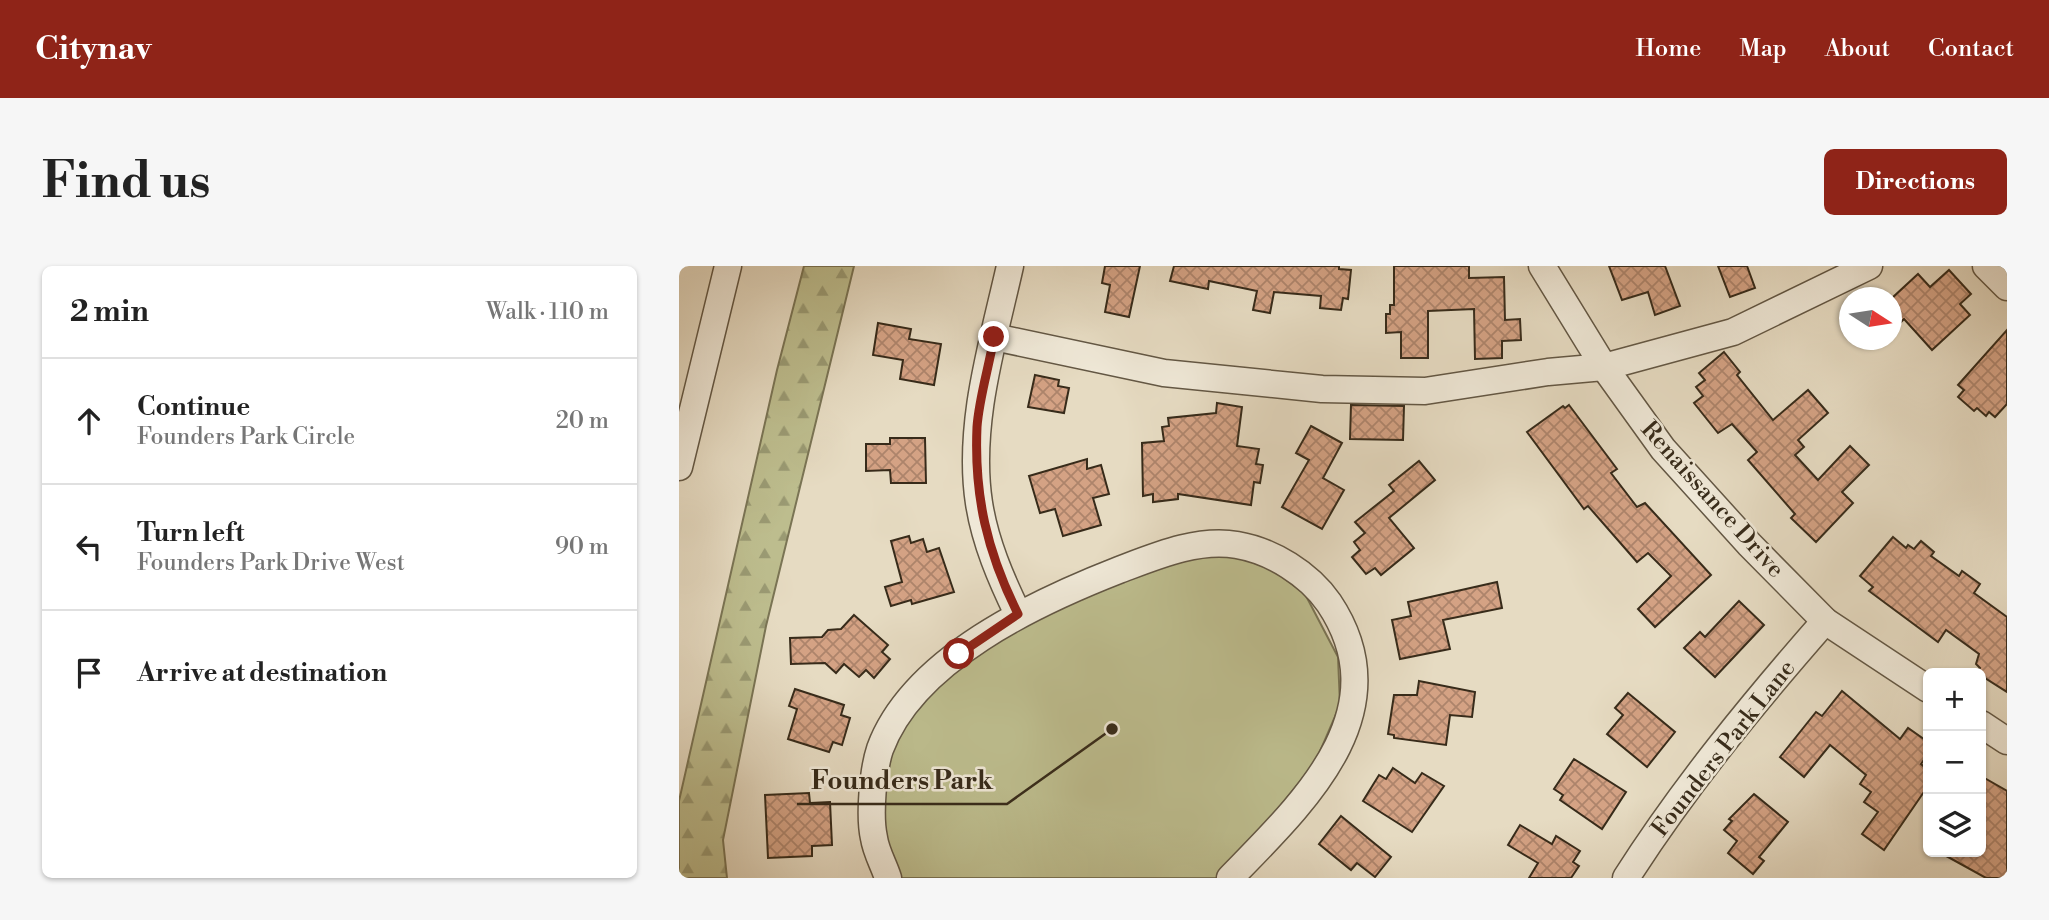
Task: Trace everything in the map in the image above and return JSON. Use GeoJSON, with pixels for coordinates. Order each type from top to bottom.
{"type":"FeatureCollection","features":[{"type":"Feature","properties":{"kind":"street"},"geometry":{"type":"LineString","coordinates":[[679,464],[728,266]]}},
{"type":"Feature","properties":{"kind":"street"},"geometry":{"type":"LineString","coordinates":[[1010,266],[977,425],[979,503],[995,565],[1018,614]]}},
{"type":"Feature","properties":{"kind":"street","name":"Renaissance Drive"},"geometry":{"type":"LineString","coordinates":[[1542,266],[1604,367],[1664,449],[1749,544],[1825,621],[1923,686]]}},
{"type":"Feature","properties":{"kind":"street"},"geometry":{"type":"LineString","coordinates":[[994,337],[1164,373],[1322,389],[1425,391],[1548,372],[1604,367],[1733,332],[1869,266]]}},
{"type":"Feature","properties":{"kind":"street"},"geometry":{"type":"LineString","coordinates":[[1986,266],[2007,286]]}},
{"type":"Feature","properties":{"kind":"street"},"geometry":{"type":"LineString","coordinates":[[888,878],[873,838],[873,787],[880,749],[910,697],[959,654],[1018,614],[1069,590],[1161,554],[1206,545],[1236,545],[1262,552],[1291,567],[1319,589],[1338,617],[1351,652],[1351,719],[1322,776],[1230,878]]}},
{"type":"Feature","properties":{"kind":"street","name":"Founders Park Lane"},"geometry":{"type":"LineString","coordinates":[[1626,878],[1658,829],[1745,717],[1825,621]]}},
{"type":"Feature","properties":{"kind":"street"},"geometry":{"type":"LineString","coordinates":[[1986,727],[2007,741]]}},
{"type":"Feature","properties":{"kind":"green space"},"geometry":{"type":"Polygon","coordinates":[[[804,266],[854,266],[766,626],[723,840],[727,878],[679,878],[679,801],[777,370],[804,266]]]}},
{"type":"Feature","properties":{"kind":"green space"},"geometry":{"type":"Polygon","coordinates":[[[1194,549],[1255,557],[1305,594],[1338,657],[1340,705],[1315,763],[1222,878],[895,878],[880,825],[880,753],[913,699],[1020,612],[1194,549]]]}},
{"type":"Feature","properties":{"kind":"building"},"geometry":{"type":"Polygon","coordinates":[[[1105,266],[1140,266],[1129,317],[1105,312],[1110,285],[1102,283],[1105,266]]]}},
{"type":"Feature","properties":{"kind":"building"},"geometry":{"type":"Polygon","coordinates":[[[1174,266],[1339,266],[1339,269],[1351,270],[1348,299],[1343,298],[1341,310],[1320,308],[1321,296],[1274,292],[1270,313],[1253,310],[1257,291],[1209,281],[1208,289],[1170,281],[1174,266]]]}},
{"type":"Feature","properties":{"kind":"building"},"geometry":{"type":"Polygon","coordinates":[[[1394,266],[1469,266],[1469,278],[1504,277],[1505,320],[1520,319],[1521,340],[1502,341],[1502,358],[1475,359],[1474,309],[1428,311],[1428,358],[1401,358],[1401,332],[1386,333],[1386,314],[1390,314],[1390,305],[1394,305],[1394,266]]]}},
{"type":"Feature","properties":{"kind":"building"},"geometry":{"type":"Polygon","coordinates":[[[1609,266],[1665,266],[1680,306],[1655,315],[1648,292],[1622,300],[1609,266]]]}},
{"type":"Feature","properties":{"kind":"building"},"geometry":{"type":"Polygon","coordinates":[[[1718,266],[1747,266],[1755,288],[1730,297],[1718,266]]]}},
{"type":"Feature","properties":{"kind":"building"},"geometry":{"type":"Polygon","coordinates":[[[1949,270],[1971,294],[1960,304],[1970,315],[1932,350],[1904,319],[1902,321],[1902,289],[1918,274],[1930,287],[1949,270]]]}},
{"type":"Feature","properties":{"kind":"building"},"geometry":{"type":"Polygon","coordinates":[[[878,323],[911,329],[909,339],[941,344],[934,385],[900,379],[903,360],[873,355],[878,323]]]}},
{"type":"Feature","properties":{"kind":"building"},"geometry":{"type":"Polygon","coordinates":[[[2007,330],[2007,404],[1995,417],[1989,412],[1986,416],[1977,408],[1974,411],[1958,397],[1964,390],[1958,385],[2007,330]]]}},
{"type":"Feature","properties":{"kind":"building"},"geometry":{"type":"Polygon","coordinates":[[[1724,352],[1740,372],[1737,375],[1773,420],[1808,390],[1828,413],[1798,440],[1804,447],[1795,455],[1818,480],[1850,446],[1869,465],[1842,492],[1853,503],[1816,542],[1791,518],[1795,514],[1748,460],[1757,452],[1732,424],[1718,433],[1694,403],[1703,396],[1696,387],[1705,380],[1699,373],[1724,352]]]}},
{"type":"Feature","properties":{"kind":"building"},"geometry":{"type":"Polygon","coordinates":[[[1035,375],[1059,380],[1058,386],[1069,388],[1064,413],[1028,407],[1035,375]]]}},
{"type":"Feature","properties":{"kind":"building"},"geometry":{"type":"Polygon","coordinates":[[[1217,403],[1242,407],[1237,446],[1259,449],[1256,464],[1263,465],[1260,483],[1254,482],[1251,505],[1178,494],[1178,499],[1153,502],[1153,494],[1143,496],[1142,443],[1164,441],[1162,427],[1169,426],[1168,418],[1216,413],[1217,403]]]}},
{"type":"Feature","properties":{"kind":"building"},"geometry":{"type":"Polygon","coordinates":[[[1351,405],[1404,406],[1403,440],[1350,439],[1351,405]]]}},
{"type":"Feature","properties":{"kind":"building"},"geometry":{"type":"Polygon","coordinates":[[[1569,405],[1617,469],[1611,473],[1637,507],[1645,503],[1711,575],[1655,627],[1638,609],[1671,576],[1648,553],[1637,562],[1588,506],[1584,509],[1527,432],[1563,406],[1565,408],[1569,405]]]}},
{"type":"Feature","properties":{"kind":"building"},"geometry":{"type":"Polygon","coordinates":[[[1311,426],[1342,443],[1323,478],[1344,490],[1322,529],[1282,507],[1309,460],[1296,453],[1311,426]]]}},
{"type":"Feature","properties":{"kind":"building"},"geometry":{"type":"Polygon","coordinates":[[[890,438],[925,438],[926,483],[891,483],[890,470],[866,471],[866,444],[890,444],[890,438]]]}},
{"type":"Feature","properties":{"kind":"building"},"geometry":{"type":"Polygon","coordinates":[[[1087,459],[1087,469],[1101,465],[1109,494],[1093,498],[1101,525],[1063,536],[1055,509],[1040,513],[1029,476],[1087,459]]]}},
{"type":"Feature","properties":{"kind":"building"},"geometry":{"type":"Polygon","coordinates":[[[1419,461],[1435,480],[1389,518],[1414,548],[1381,575],[1375,568],[1366,574],[1352,557],[1360,550],[1354,542],[1365,533],[1355,522],[1394,491],[1389,485],[1419,461]]]}},
{"type":"Feature","properties":{"kind":"building"},"geometry":{"type":"Polygon","coordinates":[[[909,536],[911,543],[923,539],[927,552],[939,548],[954,592],[912,604],[911,600],[891,606],[885,587],[902,582],[891,541],[909,536]]]}},
{"type":"Feature","properties":{"kind":"building"},"geometry":{"type":"Polygon","coordinates":[[[1893,537],[1906,548],[1908,545],[1914,549],[1921,541],[1934,552],[1931,556],[1959,576],[1962,571],[1980,584],[1974,593],[2007,617],[2007,692],[1986,679],[1986,668],[1980,668],[1976,664],[1979,654],[1946,630],[1938,642],[1869,591],[1873,587],[1860,576],[1893,537]]]}},
{"type":"Feature","properties":{"kind":"building"},"geometry":{"type":"Polygon","coordinates":[[[1497,582],[1502,608],[1443,620],[1450,649],[1400,659],[1392,620],[1411,616],[1408,602],[1497,582]]]}},
{"type":"Feature","properties":{"kind":"building"},"geometry":{"type":"Polygon","coordinates":[[[1739,601],[1764,625],[1715,677],[1684,648],[1700,632],[1705,637],[1739,601]]]}},
{"type":"Feature","properties":{"kind":"building"},"geometry":{"type":"Polygon","coordinates":[[[854,615],[888,645],[882,652],[890,659],[874,678],[866,670],[859,677],[844,664],[836,673],[825,663],[791,664],[790,638],[822,637],[828,630],[841,629],[854,615]]]}},
{"type":"Feature","properties":{"kind":"building"},"geometry":{"type":"Polygon","coordinates":[[[1419,681],[1475,692],[1472,717],[1450,715],[1446,745],[1394,738],[1394,735],[1388,734],[1394,695],[1417,695],[1419,681]]]}},
{"type":"Feature","properties":{"kind":"building"},"geometry":{"type":"Polygon","coordinates":[[[795,689],[844,705],[841,715],[850,718],[842,745],[833,742],[829,752],[788,739],[797,709],[789,706],[795,689]]]}},
{"type":"Feature","properties":{"kind":"building"},"geometry":{"type":"Polygon","coordinates":[[[1842,691],[1900,739],[1908,728],[1923,738],[1923,793],[1884,850],[1862,834],[1878,812],[1864,802],[1871,792],[1860,784],[1866,775],[1830,745],[1804,777],[1780,757],[1816,712],[1822,716],[1842,691]]]}},
{"type":"Feature","properties":{"kind":"building"},"geometry":{"type":"Polygon","coordinates":[[[1628,693],[1675,732],[1647,767],[1607,734],[1623,715],[1615,708],[1628,693]]]}},
{"type":"Feature","properties":{"kind":"building"},"geometry":{"type":"Polygon","coordinates":[[[1574,759],[1626,792],[1602,829],[1560,800],[1563,795],[1554,789],[1574,759]]]}},
{"type":"Feature","properties":{"kind":"building"},"geometry":{"type":"Polygon","coordinates":[[[1393,768],[1415,783],[1422,773],[1444,786],[1412,832],[1363,801],[1379,775],[1386,779],[1393,768]]]}},
{"type":"Feature","properties":{"kind":"building"},"geometry":{"type":"Polygon","coordinates":[[[1986,779],[2007,791],[2007,878],[1986,878],[1948,857],[1986,857],[1986,779]]]}},
{"type":"Feature","properties":{"kind":"building"},"geometry":{"type":"Polygon","coordinates":[[[809,793],[810,803],[830,802],[832,845],[812,846],[812,856],[768,858],[765,795],[809,793]]]}},
{"type":"Feature","properties":{"kind":"building"},"geometry":{"type":"Polygon","coordinates":[[[1754,794],[1788,822],[1759,857],[1764,861],[1753,874],[1728,853],[1737,841],[1724,830],[1732,821],[1729,819],[1754,794]]]}},
{"type":"Feature","properties":{"kind":"building"},"geometry":{"type":"Polygon","coordinates":[[[1341,816],[1391,857],[1375,877],[1357,863],[1351,870],[1319,844],[1341,816]]]}},
{"type":"Feature","properties":{"kind":"building"},"geometry":{"type":"Polygon","coordinates":[[[1520,825],[1552,844],[1556,836],[1580,851],[1573,862],[1579,866],[1571,878],[1529,878],[1538,863],[1508,845],[1520,825]]]}},
{"type":"Feature","properties":{"kind":"place","name":"Founders Park"},"geometry":{"type":"Point","coordinates":[1112,729]}},
{"type":"Feature","properties":{"kind":"route"},"geometry":{"type":"LineString","coordinates":[[959,654],[1018,614],[995,565],[979,503],[977,425],[994,337]]}}]}
